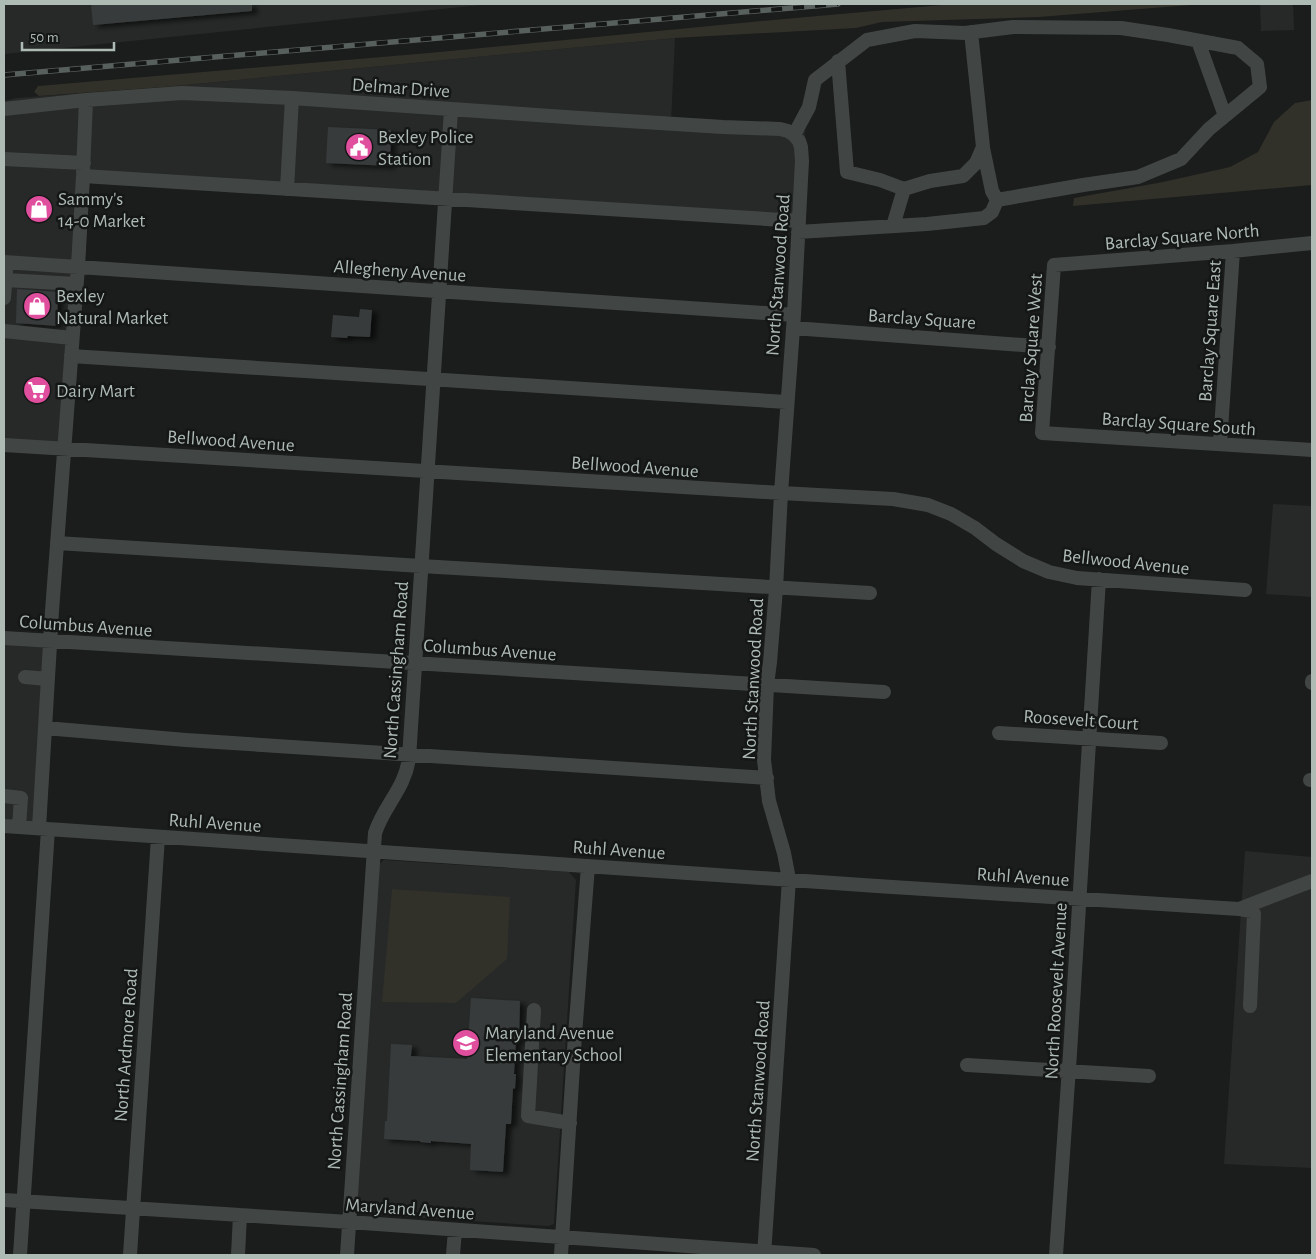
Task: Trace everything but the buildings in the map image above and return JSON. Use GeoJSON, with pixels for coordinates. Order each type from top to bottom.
{"type":"FeatureCollection","features":[{"type":"Feature","properties":{"kind":"street"},"geometry":{"type":"LineString","coordinates":[[794,135],[809,107],[815,80],[866,40],[915,31],[971,32],[1013,27],[1121,28],[1238,48],[1257,64],[1260,87],[1209,129],[1181,159],[1138,177],[997,200]]}},
{"type":"Feature","properties":{"kind":"street"},"geometry":{"type":"LineString","coordinates":[[971,32],[983,147],[992,191],[997,200]]}},
{"type":"Feature","properties":{"kind":"street"},"geometry":{"type":"LineString","coordinates":[[1198,41],[1225,116]]}},
{"type":"Feature","properties":{"kind":"street"},"geometry":{"type":"LineString","coordinates":[[838,61],[847,172],[904,188],[963,176],[976,163],[983,147]]}},
{"type":"Feature","properties":{"kind":"street","name":"Delmar Drive"},"geometry":{"type":"LineString","coordinates":[[4,109],[86,100],[182,93],[292,98],[451,110],[780,129],[794,135]]}},
{"type":"Feature","properties":{"kind":"street"},"geometry":{"type":"LineString","coordinates":[[287,189],[292,98]]}},
{"type":"Feature","properties":{"kind":"street"},"geometry":{"type":"LineString","coordinates":[[20,1255],[44,829],[41,799],[45,728],[78,267],[86,100]]}},
{"type":"Feature","properties":{"kind":"street","name":"North Cassingham Road"},"geometry":{"type":"LineString","coordinates":[[347,1255],[372,851],[379,820],[396,794],[408,766],[451,110]]}},
{"type":"Feature","properties":{"kind":"street","name":"North Stanwood Road"},"geometry":{"type":"LineString","coordinates":[[764,1254],[789,879],[784,853],[769,801],[764,760],[767,685],[776,587],[799,227],[802,161],[801,147],[794,135]]}},
{"type":"Feature","properties":{"kind":"street"},"geometry":{"type":"LineString","coordinates":[[4,159],[83,169],[287,189],[574,206],[799,227],[893,226],[984,218],[992,212],[997,200]]}},
{"type":"Feature","properties":{"kind":"street"},"geometry":{"type":"LineString","coordinates":[[893,226],[904,188]]}},
{"type":"Feature","properties":{"kind":"street","name":"Barclay Square North"},"geometry":{"type":"LineString","coordinates":[[1054,265],[1312,243]]}},
{"type":"Feature","properties":{"kind":"street","name":"Barclay Square East"},"geometry":{"type":"LineString","coordinates":[[1220,444],[1233,251]]}},
{"type":"Feature","properties":{"kind":"street"},"geometry":{"type":"LineString","coordinates":[[4,298],[6,262]]}},
{"type":"Feature","properties":{"kind":"street","name":"Allegheny Avenue"},"geometry":{"type":"LineString","coordinates":[[6,262],[439,291],[793,321]]}},
{"type":"Feature","properties":{"kind":"street","name":"Barclay Square West"},"geometry":{"type":"LineString","coordinates":[[1042,433],[1054,265]]}},
{"type":"Feature","properties":{"kind":"street"},"geometry":{"type":"LineString","coordinates":[[6,280],[76,284]]}},
{"type":"Feature","properties":{"kind":"street","name":"Barclay Square"},"geometry":{"type":"LineString","coordinates":[[793,321],[1049,347]]}},
{"type":"Feature","properties":{"kind":"street"},"geometry":{"type":"LineString","coordinates":[[4,331],[72,338]]}},
{"type":"Feature","properties":{"kind":"street"},"geometry":{"type":"LineString","coordinates":[[71,356],[787,402]]}},
{"type":"Feature","properties":{"kind":"street","name":"Barclay Square South"},"geometry":{"type":"LineString","coordinates":[[1042,433],[1312,450]]}},
{"type":"Feature","properties":{"kind":"street","name":"Bellwood Avenue"},"geometry":{"type":"LineString","coordinates":[[4,445],[893,499],[928,505],[952,514],[1023,561],[1049,572],[1077,578],[1245,590]]}},
{"type":"Feature","properties":{"kind":"street"},"geometry":{"type":"LineString","coordinates":[[57,543],[870,593]]}},
{"type":"Feature","properties":{"kind":"street","name":"North Roosevelt Avenue"},"geometry":{"type":"LineString","coordinates":[[1056,1255],[1099,579]]}},
{"type":"Feature","properties":{"kind":"street","name":"Columbus Avenue"},"geometry":{"type":"LineString","coordinates":[[4,638],[884,692]]}},
{"type":"Feature","properties":{"kind":"street"},"geometry":{"type":"LineString","coordinates":[[25,677],[48,679]]}},
{"type":"Feature","properties":{"kind":"street"},"geometry":{"type":"LineString","coordinates":[[45,728],[186,740],[766,778]]}},
{"type":"Feature","properties":{"kind":"street","name":"Roosevelt Court"},"geometry":{"type":"LineString","coordinates":[[999,733],[1161,743]]}},
{"type":"Feature","properties":{"kind":"street"},"geometry":{"type":"LineString","coordinates":[[4,796],[41,799]]}},
{"type":"Feature","properties":{"kind":"street"},"geometry":{"type":"LineString","coordinates":[[19,827],[21,798]]}},
{"type":"Feature","properties":{"kind":"street","name":"Ruhl Avenue"},"geometry":{"type":"LineString","coordinates":[[4,826],[1236,909]]}},
{"type":"Feature","properties":{"kind":"street","name":"North Ardmore Road"},"geometry":{"type":"LineString","coordinates":[[130,1255],[158,837]]}},
{"type":"Feature","properties":{"kind":"street"},"geometry":{"type":"LineString","coordinates":[[561,1255],[588,866]]}},
{"type":"Feature","properties":{"kind":"street"},"geometry":{"type":"LineString","coordinates":[[1236,909],[1312,881]]}},
{"type":"Feature","properties":{"kind":"street"},"geometry":{"type":"LineString","coordinates":[[1236,909],[1252,911],[1254,914],[1250,1006]]}},
{"type":"Feature","properties":{"kind":"street"},"geometry":{"type":"LineString","coordinates":[[534,1010],[528,1116],[570,1123]]}},
{"type":"Feature","properties":{"kind":"street"},"geometry":{"type":"LineString","coordinates":[[967,1065],[1149,1076]]}},
{"type":"Feature","properties":{"kind":"street","name":"Maryland Avenue"},"geometry":{"type":"LineString","coordinates":[[4,1200],[562,1237],[671,1250],[814,1255]]}},
{"type":"Feature","properties":{"kind":"street"},"geometry":{"type":"LineString","coordinates":[[238,1255],[240,1215]]}},
{"type":"Feature","properties":{"kind":"street"},"geometry":{"type":"LineString","coordinates":[[453,1255],[455,1230]]}},
{"type":"Feature","properties":{"kind":"shaded area"},"geometry":{"type":"Polygon","coordinates":[[[4,4],[491,4],[4,54],[4,4]]]}},
{"type":"Feature","properties":{"kind":"shaded area"},"geometry":{"type":"Polygon","coordinates":[[[953,4],[1204,4],[1039,17],[882,22],[856,28],[675,38],[164,87],[39,96],[34,92],[38,86],[429,53],[953,4]]]}},
{"type":"Feature","properties":{"kind":"shaded area"},"geometry":{"type":"Polygon","coordinates":[[[1260,4],[1293,4],[1294,30],[1261,31],[1260,4]]]}},
{"type":"Feature","properties":{"kind":"shaded area"},"geometry":{"type":"Polygon","coordinates":[[[675,38],[671,122],[805,131],[800,224],[83,175],[64,449],[4,444],[4,101],[17,98],[164,87],[675,38]]]}},
{"type":"Feature","properties":{"kind":"shaded area"},"geometry":{"type":"Polygon","coordinates":[[[1312,100],[1312,185],[1073,206],[1074,198],[1163,182],[1230,167],[1258,152],[1274,122],[1295,103],[1312,100]]]}},
{"type":"Feature","properties":{"kind":"shaded area"},"geometry":{"type":"Polygon","coordinates":[[[1273,504],[1312,506],[1312,597],[1266,594],[1273,504]]]}},
{"type":"Feature","properties":{"kind":"shaded area"},"geometry":{"type":"Polygon","coordinates":[[[4,638],[54,642],[41,829],[4,826],[4,638]]]}},
{"type":"Feature","properties":{"kind":"shaded area"},"geometry":{"type":"Polygon","coordinates":[[[1245,851],[1312,857],[1312,1168],[1224,1164],[1245,851]]]}},
{"type":"Feature","properties":{"kind":"shaded area","name":"Maryland Avenue Elementary School"},"geometry":{"type":"Polygon","coordinates":[[[384,860],[569,872],[576,880],[554,1224],[549,1226],[360,1214],[356,1206],[377,866],[384,860]]]}},
{"type":"Feature","properties":{"kind":"shaded area"},"geometry":{"type":"Polygon","coordinates":[[[392,889],[510,897],[507,959],[456,1003],[382,1002],[392,889]]]}},
{"type":"Feature","properties":{"kind":"railway"},"geometry":{"type":"LineString","coordinates":[[4,75],[838,4]]}},
{"type":"Feature","properties":{"kind":"place","name":"Bexley Police Station"},"geometry":{"type":"Point","coordinates":[359,147]}},
{"type":"Feature","properties":{"kind":"place","name":"Sammy's 14-0 Market"},"geometry":{"type":"Point","coordinates":[39,209]}},
{"type":"Feature","properties":{"kind":"place","name":"Bexley Natural Market"},"geometry":{"type":"Point","coordinates":[37,306]}},
{"type":"Feature","properties":{"kind":"place","name":"Dairy Mart"},"geometry":{"type":"Point","coordinates":[37,390]}},
{"type":"Feature","properties":{"kind":"place","name":"Maryland Avenue Elementary School"},"geometry":{"type":"Point","coordinates":[466,1043]}}]}
